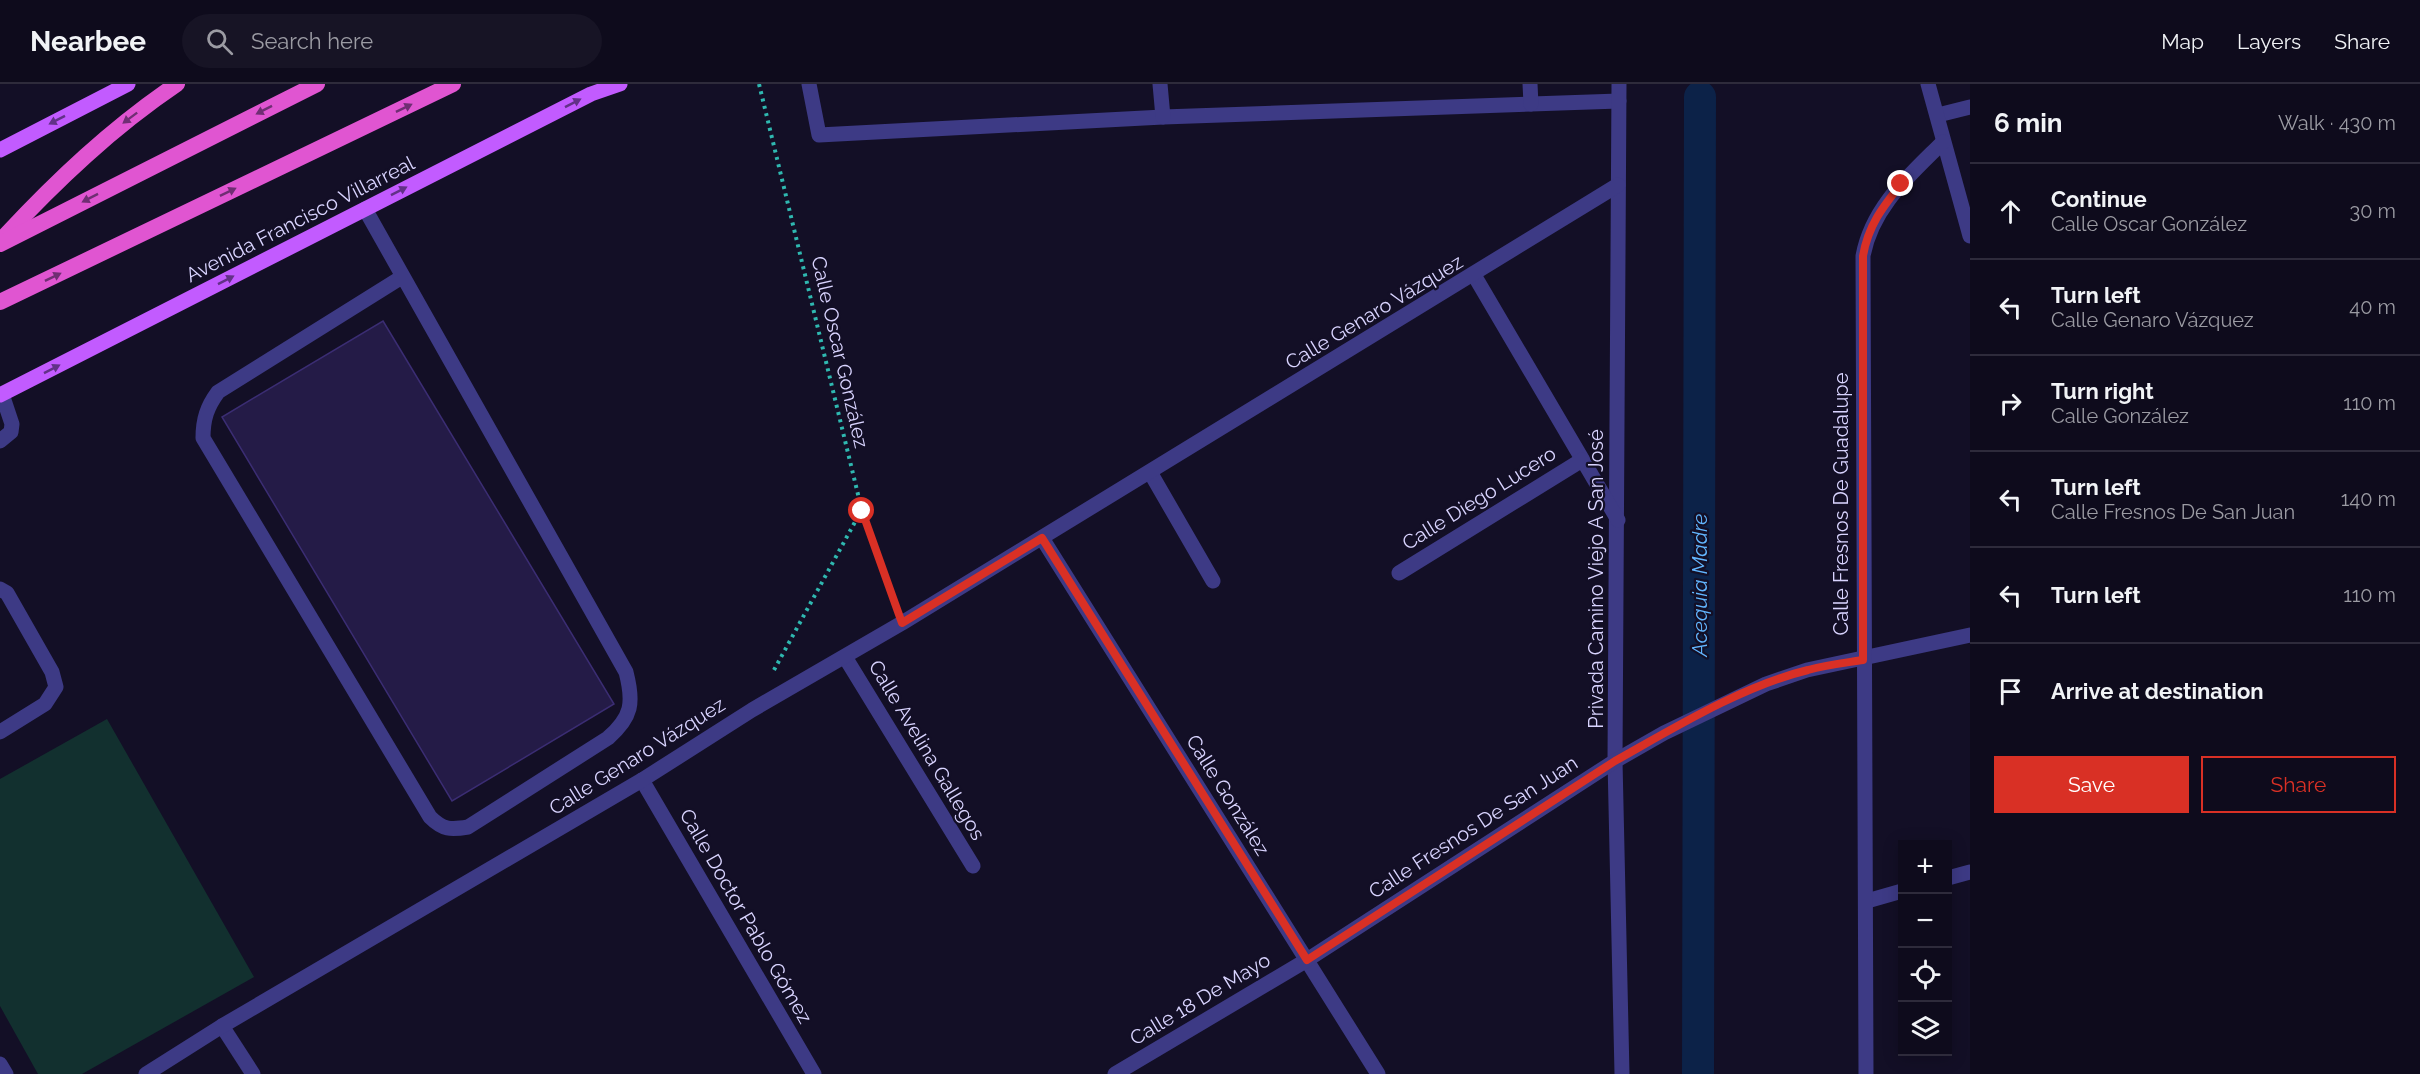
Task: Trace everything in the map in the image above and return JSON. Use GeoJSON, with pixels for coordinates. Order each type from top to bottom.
{"type":"FeatureCollection","features":[{"type":"Feature","properties":{"kind":"highway"},"geometry":{"type":"LineString","coordinates":[[0,243],[54,183],[96,144],[177,84]]}},
{"type":"Feature","properties":{"kind":"highway"},"geometry":{"type":"LineString","coordinates":[[0,243],[316,84]]}},
{"type":"Feature","properties":{"kind":"highway"},"geometry":{"type":"LineString","coordinates":[[0,302],[453,84]]}},
{"type":"Feature","properties":{"kind":"main road"},"geometry":{"type":"LineString","coordinates":[[0,150],[128,84]]}},
{"type":"Feature","properties":{"kind":"main road","name":"Avenida Francisco Villarreal"},"geometry":{"type":"LineString","coordinates":[[1,395],[591,94],[620,84]]}},
{"type":"Feature","properties":{"kind":"street"},"geometry":{"type":"LineString","coordinates":[[809,84],[819,135],[1163,117],[1618,101]]}},
{"type":"Feature","properties":{"kind":"street"},"geometry":{"type":"LineString","coordinates":[[1160,84],[1163,117]]}},
{"type":"Feature","properties":{"kind":"street"},"geometry":{"type":"LineString","coordinates":[[1530,84],[1531,104]]}},
{"type":"Feature","properties":{"kind":"street","name":"Privada Camino Viejo A San José"},"geometry":{"type":"LineString","coordinates":[[1619,84],[1615,761],[1622,1074]]}},
{"type":"Feature","properties":{"kind":"street"},"geometry":{"type":"LineString","coordinates":[[1928,84],[1970,236]]}},
{"type":"Feature","properties":{"kind":"street"},"geometry":{"type":"LineString","coordinates":[[1938,115],[1970,107]]}},
{"type":"Feature","properties":{"kind":"street","name":"Calle Fresnos De Guadalupe"},"geometry":{"type":"LineString","coordinates":[[1866,1074],[1863,256],[1867,234],[1878,213],[1901,184],[1943,142]]}},
{"type":"Feature","properties":{"kind":"street","name":"Calle Genaro Vázquez"},"geometry":{"type":"LineString","coordinates":[[146,1074],[222,1026],[642,780],[752,710],[902,623],[1618,185]]}},
{"type":"Feature","properties":{"kind":"street"},"geometry":{"type":"LineString","coordinates":[[365,209],[626,672],[631,690],[631,706],[623,725],[608,738],[468,827],[454,829],[441,828],[430,818],[203,438],[203,421],[208,405],[218,392],[402,277]]}},
{"type":"Feature","properties":{"kind":"street","name":"Calle Diego Lucero"},"geometry":{"type":"LineString","coordinates":[[1474,275],[1618,520]]}},
{"type":"Feature","properties":{"kind":"street"},"geometry":{"type":"LineString","coordinates":[[0,441],[11,432],[12,424],[1,395]]}},
{"type":"Feature","properties":{"kind":"street","name":"Calle Diego Lucero"},"geometry":{"type":"LineString","coordinates":[[1399,573],[1582,460]]}},
{"type":"Feature","properties":{"kind":"street"},"geometry":{"type":"LineString","coordinates":[[1150,472],[1213,581]]}},
{"type":"Feature","properties":{"kind":"street","name":"Calle González"},"geometry":{"type":"LineString","coordinates":[[1042,538],[1378,1074]]}},
{"type":"Feature","properties":{"kind":"street"},"geometry":{"type":"LineString","coordinates":[[0,589],[7,593],[35,642],[52,672],[56,687],[45,704],[0,732]]}},
{"type":"Feature","properties":{"kind":"street","name":"Calle Fresnos De San Juan"},"geometry":{"type":"LineString","coordinates":[[1307,960],[1615,761],[1716,707],[1766,684],[1807,670],[1863,660],[1970,635]]}},
{"type":"Feature","properties":{"kind":"street","name":"Calle Avelina Gallegos"},"geometry":{"type":"LineString","coordinates":[[845,657],[973,866]]}},
{"type":"Feature","properties":{"kind":"street","name":"Calle Doctor Pablo Gómez"},"geometry":{"type":"LineString","coordinates":[[642,780],[814,1074]]}},
{"type":"Feature","properties":{"kind":"street"},"geometry":{"type":"LineString","coordinates":[[1952,877],[1970,872]]}},
{"type":"Feature","properties":{"kind":"street"},"geometry":{"type":"LineString","coordinates":[[1867,901],[1898,892]]}},
{"type":"Feature","properties":{"kind":"street","name":"Calle 18 De Mayo"},"geometry":{"type":"LineString","coordinates":[[1115,1074],[1307,960]]}},
{"type":"Feature","properties":{"kind":"street"},"geometry":{"type":"LineString","coordinates":[[222,1026],[253,1074]]}},
{"type":"Feature","properties":{"kind":"street"},"geometry":{"type":"LineString","coordinates":[[0,1064],[6,1074]]}},
{"type":"Feature","properties":{"kind":"path","name":"Calle Oscar González"},"geometry":{"type":"LineString","coordinates":[[759,84],[862,511],[902,623]]}},
{"type":"Feature","properties":{"kind":"path"},"geometry":{"type":"LineString","coordinates":[[752,710],[862,511]]}},
{"type":"Feature","properties":{"kind":"green space"},"geometry":{"type":"Polygon","coordinates":[[[107,719],[254,977],[82,1074],[38,1074],[0,1006],[0,779],[107,719]]]}},
{"type":"Feature","properties":{"kind":"building"},"geometry":{"type":"Polygon","coordinates":[[[383,321],[614,704],[452,801],[222,417],[383,321]]]}},
{"type":"Feature","properties":{"kind":"waterway","name":"Acequia Madre"},"geometry":{"type":"LineString","coordinates":[[1698,1074],[1700,97]]}},
{"type":"Feature","properties":{"kind":"route"},"geometry":{"type":"LineString","coordinates":[[862,511],[902,623],[1042,538],[1307,960],[1615,761],[1664,733],[1766,684],[1807,670],[1863,660],[1861,286],[1863,256],[1867,234],[1878,213],[1901,184]]}}]}
